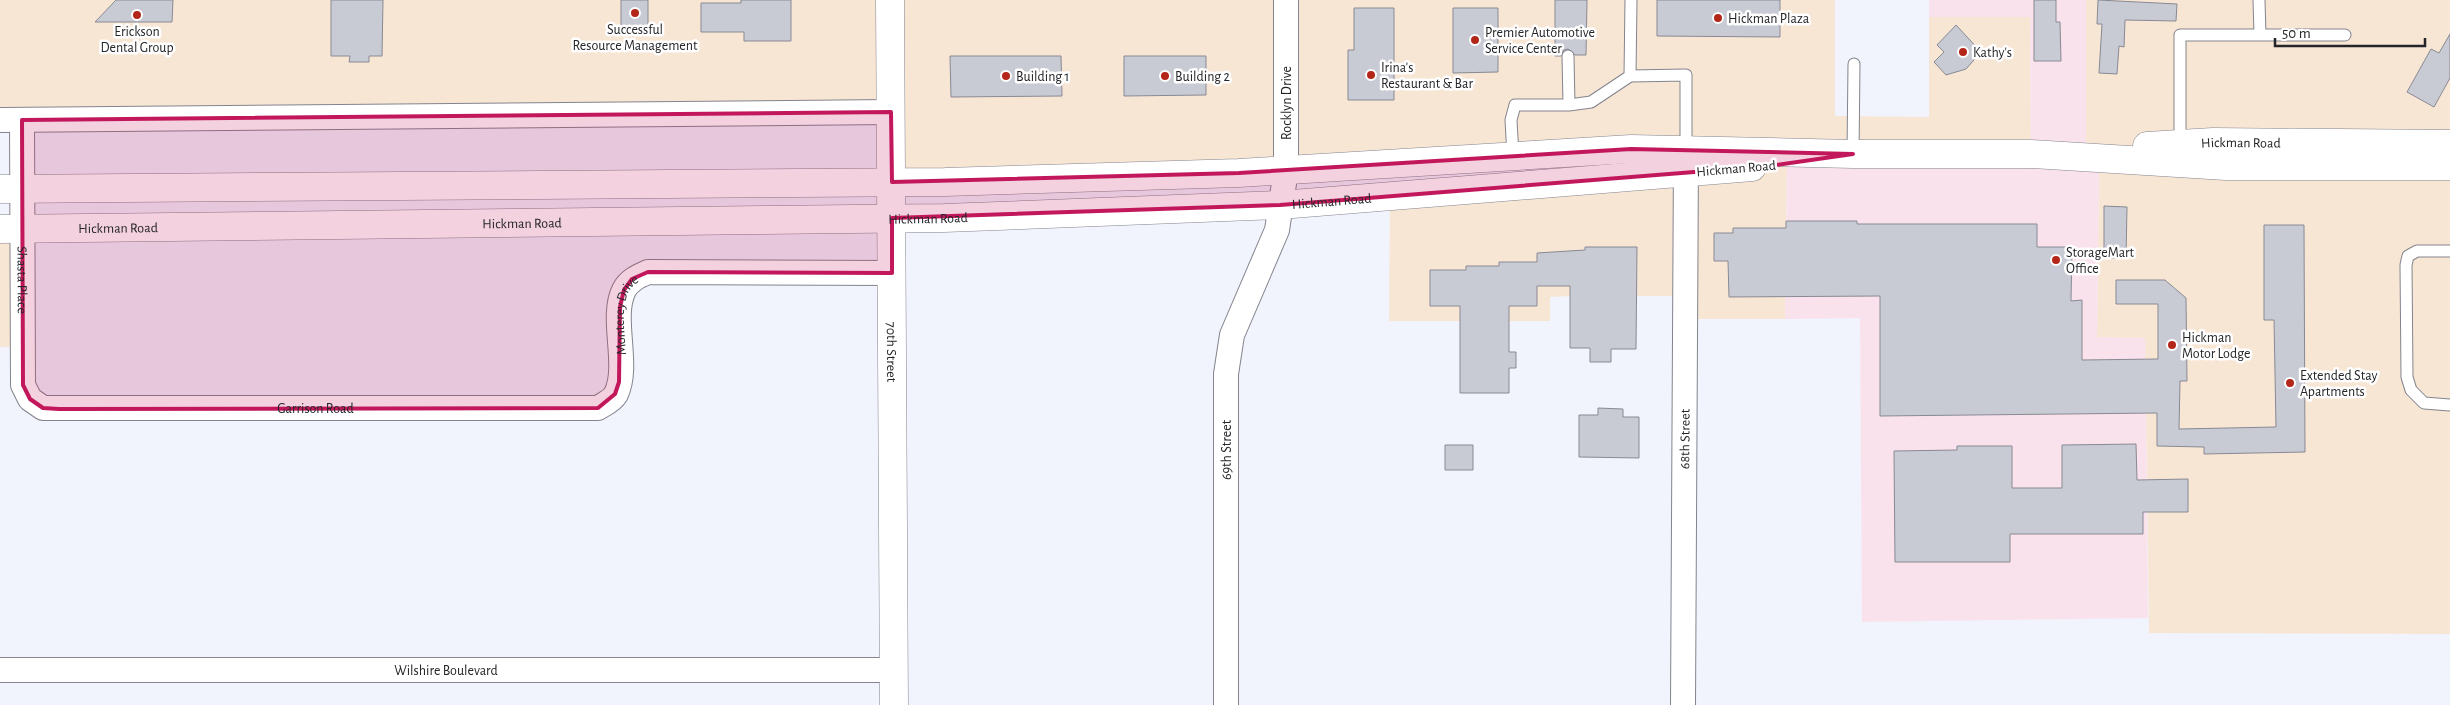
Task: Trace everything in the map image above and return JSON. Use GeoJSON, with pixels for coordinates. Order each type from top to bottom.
{"type":"FeatureCollection","features":[{"type":"Feature","properties":{"kind":"main road","name":"70th Street"},"geometry":{"type":"LineString","coordinates":[[890,0],[894,705]]}},
{"type":"Feature","properties":{"kind":"main road","name":"Hickman Road"},"geometry":{"type":"LineString","coordinates":[[2031,154],[2213,142],[2450,144]]}},
{"type":"Feature","properties":{"kind":"main road","name":"Hickman Road"},"geometry":{"type":"LineString","coordinates":[[11,189],[892,182],[1286,170],[1631,149],[1686,162]]}},
{"type":"Feature","properties":{"kind":"main road","name":"Hickman Road"},"geometry":{"type":"LineString","coordinates":[[11,229],[892,218],[1280,205],[1686,162],[1853,154],[2031,154],[2226,166],[2450,166]]}},
{"type":"Feature","properties":{"kind":"street","name":"Rocklyn Drive"},"geometry":{"type":"LineString","coordinates":[[1280,205],[1286,170],[1286,0]]}},
{"type":"Feature","properties":{"kind":"street"},"geometry":{"type":"LineString","coordinates":[[11,120],[891,112]]}},
{"type":"Feature","properties":{"kind":"street","name":"Shasta Place"},"geometry":{"type":"LineString","coordinates":[[11,120],[11,229],[23,371]]}},
{"type":"Feature","properties":{"kind":"street","name":"68th Street"},"geometry":{"type":"LineString","coordinates":[[1683,705],[1686,162]]}},
{"type":"Feature","properties":{"kind":"street","name":"69th Street"},"geometry":{"type":"LineString","coordinates":[[1226,705],[1226,374],[1232,335],[1276,230],[1280,205]]}},
{"type":"Feature","properties":{"kind":"street","name":"Monterey Drive"},"geometry":{"type":"LineString","coordinates":[[619,382],[620,306],[624,290],[632,279],[640,275],[648,272],[892,273]]}},
{"type":"Feature","properties":{"kind":"street","name":"Garrison Road"},"geometry":{"type":"LineString","coordinates":[[23,371],[23,385],[30,399],[43,408],[58,409],[588,409],[598,408],[609,401],[615,394],[619,382]]}},
{"type":"Feature","properties":{"kind":"street","name":"Wilshire Boulevard"},"geometry":{"type":"LineString","coordinates":[[0,670],[894,670]]}},
{"type":"Feature","properties":{"kind":"lane"},"geometry":{"type":"LineString","coordinates":[[1630,76],[1631,0]]}},
{"type":"Feature","properties":{"kind":"lane"},"geometry":{"type":"LineString","coordinates":[[2259,0],[2260,35]]}},
{"type":"Feature","properties":{"kind":"lane"},"geometry":{"type":"LineString","coordinates":[[2180,144],[2180,35],[2345,35]]}},
{"type":"Feature","properties":{"kind":"lane"},"geometry":{"type":"LineString","coordinates":[[1568,56],[1569,105]]}},
{"type":"Feature","properties":{"kind":"lane"},"geometry":{"type":"LineString","coordinates":[[1853,154],[1854,64]]}},
{"type":"Feature","properties":{"kind":"lane"},"geometry":{"type":"LineString","coordinates":[[1512,156],[1511,120],[1515,105],[1569,105],[1591,102],[1630,76],[1686,75],[1686,162]]}},
{"type":"Feature","properties":{"kind":"lane"},"geometry":{"type":"LineString","coordinates":[[2450,251],[2417,251],[2408,256],[2406,265],[2407,377],[2411,390],[2424,403],[2450,405]]}},
{"type":"Feature","properties":{"kind":"highlighted area"},"geometry":{"type":"Polygon","coordinates":[[[891,112],[892,182],[1239,173],[1631,149],[1853,154],[1770,166],[1280,205],[892,218],[892,273],[648,272],[632,279],[624,290],[620,307],[619,382],[615,394],[598,408],[59,409],[43,408],[30,399],[23,385],[22,120],[891,112]]]}},
{"type":"Feature","properties":{"kind":"shaded area"},"geometry":{"type":"Polygon","coordinates":[[[0,0],[1835,0],[1835,116],[1929,117],[1929,17],[2030,16],[2031,154],[1853,154],[892,182],[891,112],[0,120],[0,0]]]}},
{"type":"Feature","properties":{"kind":"shaded area"},"geometry":{"type":"Polygon","coordinates":[[[1929,0],[2086,0],[2086,149],[2099,158],[2097,337],[2145,338],[2148,618],[1862,622],[1860,318],[1785,319],[1787,164],[2031,154],[2030,17],[1929,17],[1929,0]]]}},
{"type":"Feature","properties":{"kind":"shaded area"},"geometry":{"type":"Polygon","coordinates":[[[2086,0],[2450,0],[2450,144],[2213,142],[2086,149],[2086,0]]]}},
{"type":"Feature","properties":{"kind":"shaded area"},"geometry":{"type":"Polygon","coordinates":[[[2099,158],[2450,166],[2450,634],[2149,633],[2145,338],[2097,338],[2099,158]]]}},
{"type":"Feature","properties":{"kind":"shaded area"},"geometry":{"type":"Polygon","coordinates":[[[1787,164],[1785,319],[1685,319],[1684,296],[1570,296],[1550,297],[1550,321],[1389,321],[1390,195],[1787,164]]]}},
{"type":"Feature","properties":{"kind":"shaded area"},"geometry":{"type":"Polygon","coordinates":[[[0,229],[23,229],[23,347],[0,347],[0,229]]]}},
{"type":"Feature","properties":{"kind":"building","name":"Erickson Dental Group"},"geometry":{"type":"Polygon","coordinates":[[[116,0],[173,0],[172,22],[95,22],[116,0]]]}},
{"type":"Feature","properties":{"kind":"building"},"geometry":{"type":"Polygon","coordinates":[[[331,0],[383,0],[382,56],[369,56],[369,62],[349,62],[350,56],[331,56],[331,0]]]}},
{"type":"Feature","properties":{"kind":"building","name":"Successful Resource Management"},"geometry":{"type":"Polygon","coordinates":[[[621,0],[648,0],[648,26],[621,26],[621,0]]]}},
{"type":"Feature","properties":{"kind":"building"},"geometry":{"type":"Polygon","coordinates":[[[741,0],[791,0],[791,41],[744,41],[744,32],[701,32],[701,3],[741,3],[741,0]]]}},
{"type":"Feature","properties":{"kind":"building"},"geometry":{"type":"Polygon","coordinates":[[[1555,0],[1587,0],[1586,55],[1575,55],[1568,49],[1564,50],[1561,56],[1555,56],[1555,0]]]}},
{"type":"Feature","properties":{"kind":"building","name":"Hickman Plaza"},"geometry":{"type":"Polygon","coordinates":[[[1657,0],[1780,0],[1780,37],[1657,36],[1657,0]]]}},
{"type":"Feature","properties":{"kind":"building"},"geometry":{"type":"Polygon","coordinates":[[[2034,0],[2056,0],[2056,22],[2060,22],[2061,61],[2034,61],[2034,0]]]}},
{"type":"Feature","properties":{"kind":"building"},"geometry":{"type":"Polygon","coordinates":[[[2098,0],[2177,4],[2176,21],[2125,20],[2124,47],[2119,46],[2117,74],[2099,73],[2102,24],[2097,24],[2098,0]]]}},
{"type":"Feature","properties":{"kind":"building","name":"Irina's Restaurant & Bar"},"geometry":{"type":"Polygon","coordinates":[[[1354,8],[1394,8],[1394,100],[1348,100],[1348,50],[1354,50],[1354,8]]]}},
{"type":"Feature","properties":{"kind":"building","name":"Premier Automotive Service Center"},"geometry":{"type":"Polygon","coordinates":[[[1453,8],[1498,8],[1498,72],[1453,73],[1453,8]]]}},
{"type":"Feature","properties":{"kind":"building","name":"Kathy's"},"geometry":{"type":"Polygon","coordinates":[[[1956,25],[1981,52],[1966,69],[1946,75],[1934,62],[1944,52],[1937,45],[1956,25]]]}},
{"type":"Feature","properties":{"kind":"building"},"geometry":{"type":"Polygon","coordinates":[[[2450,34],[2450,78],[2434,107],[2407,92],[2431,49],[2439,53],[2450,34]]]}},
{"type":"Feature","properties":{"kind":"building","name":"Building 1"},"geometry":{"type":"Polygon","coordinates":[[[950,56],[1061,56],[1062,96],[951,97],[950,56]]]}},
{"type":"Feature","properties":{"kind":"building","name":"Building 2"},"geometry":{"type":"Polygon","coordinates":[[[1124,56],[1206,56],[1206,95],[1124,96],[1124,56]]]}},
{"type":"Feature","properties":{"kind":"building"},"geometry":{"type":"Polygon","coordinates":[[[2104,206],[2127,207],[2126,258],[2104,258],[2104,206]]]}},
{"type":"Feature","properties":{"kind":"building"},"geometry":{"type":"Polygon","coordinates":[[[1786,221],[1857,221],[1857,224],[2037,224],[2037,247],[2072,247],[2071,301],[2082,300],[2082,360],[2158,359],[2158,304],[2116,304],[2116,280],[2165,280],[2186,298],[2187,381],[2180,381],[2179,429],[2276,427],[2274,320],[2264,320],[2264,225],[2304,225],[2305,452],[2204,454],[2204,447],[2157,446],[2157,413],[1880,416],[1880,296],[1729,297],[1728,261],[1714,261],[1714,233],[1733,233],[1733,228],[1786,228],[1786,221]]]}},
{"type":"Feature","properties":{"kind":"building"},"geometry":{"type":"Polygon","coordinates":[[[1585,247],[1637,247],[1636,349],[1611,349],[1611,362],[1590,362],[1590,348],[1570,348],[1570,286],[1537,286],[1537,306],[1509,306],[1509,352],[1516,352],[1516,368],[1509,368],[1509,393],[1460,393],[1460,306],[1430,306],[1430,270],[1466,270],[1466,266],[1499,266],[1499,262],[1537,262],[1537,253],[1585,250],[1585,247]]]}},
{"type":"Feature","properties":{"kind":"building"},"geometry":{"type":"Polygon","coordinates":[[[1598,408],[1623,409],[1623,417],[1639,417],[1639,458],[1579,457],[1579,415],[1598,415],[1598,408]]]}},
{"type":"Feature","properties":{"kind":"building"},"geometry":{"type":"Polygon","coordinates":[[[2136,444],[2137,480],[2188,479],[2188,512],[2143,512],[2143,534],[2010,534],[2010,562],[1895,562],[1894,451],[1957,450],[1957,446],[2012,446],[2012,488],[2062,488],[2062,445],[2136,444]]]}},
{"type":"Feature","properties":{"kind":"building"},"geometry":{"type":"Polygon","coordinates":[[[1445,445],[1473,445],[1473,470],[1445,470],[1445,445]]]}},
{"type":"Feature","properties":{"kind":"place","name":"Successful Resource Management"},"geometry":{"type":"Point","coordinates":[635,13]}},
{"type":"Feature","properties":{"kind":"place","name":"Erickson Dental Group"},"geometry":{"type":"Point","coordinates":[137,15]}},
{"type":"Feature","properties":{"kind":"place","name":"Hickman Plaza"},"geometry":{"type":"Point","coordinates":[1718,18]}},
{"type":"Feature","properties":{"kind":"place","name":"Premier Automotive Service Center"},"geometry":{"type":"Point","coordinates":[1475,40]}},
{"type":"Feature","properties":{"kind":"place","name":"Kathy's"},"geometry":{"type":"Point","coordinates":[1963,52]}},
{"type":"Feature","properties":{"kind":"place","name":"Irina's Restaurant & Bar"},"geometry":{"type":"Point","coordinates":[1371,75]}},
{"type":"Feature","properties":{"kind":"place","name":"Building 1"},"geometry":{"type":"Point","coordinates":[1006,76]}},
{"type":"Feature","properties":{"kind":"place","name":"Building 2"},"geometry":{"type":"Point","coordinates":[1165,76]}},
{"type":"Feature","properties":{"kind":"place","name":"StorageMart Office"},"geometry":{"type":"Point","coordinates":[2056,260]}},
{"type":"Feature","properties":{"kind":"place","name":"Hickman Motor Lodge"},"geometry":{"type":"Point","coordinates":[2172,345]}},
{"type":"Feature","properties":{"kind":"place","name":"Extended Stay Apartments"},"geometry":{"type":"Point","coordinates":[2290,383]}}]}
